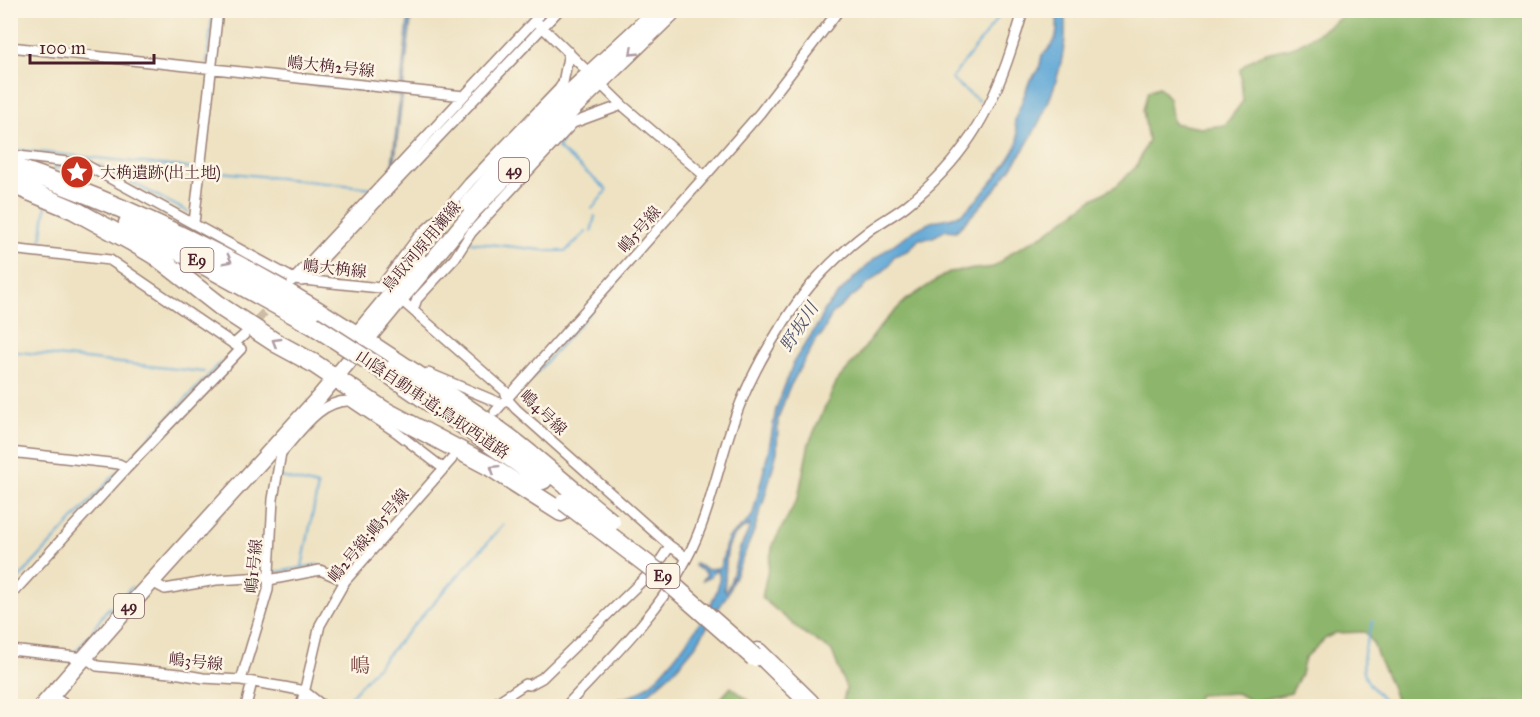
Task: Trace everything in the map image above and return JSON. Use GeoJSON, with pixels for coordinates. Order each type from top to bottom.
{"type":"FeatureCollection","features":[{"type":"Feature","properties":{"kind":"highway"},"geometry":{"type":"LineString","coordinates":[[10,165],[77,201],[105,226],[156,256],[224,309],[276,343],[331,374],[383,410],[567,501],[691,588],[717,619],[806,705]]}},
{"type":"Feature","properties":{"kind":"highway","name":"山陰自動車道;鳥取西道路"},"geometry":{"type":"LineString","coordinates":[[10,174],[77,201],[167,243],[312,328],[386,368],[567,501]]}},
{"type":"Feature","properties":{"kind":"highway"},"geometry":{"type":"LineString","coordinates":[[10,181],[77,201],[112,203],[188,239],[280,288],[361,337],[386,368]]}},
{"type":"Feature","properties":{"kind":"highway"},"geometry":{"type":"LineString","coordinates":[[567,501],[617,549],[717,619]]}},
{"type":"Feature","properties":{"kind":"main road","name":"鳥取河原用瀬線"},"geometry":{"type":"LineString","coordinates":[[594,78],[616,51],[657,10]]}},
{"type":"Feature","properties":{"kind":"main road","name":"鳥取河原用瀬線"},"geometry":{"type":"LineString","coordinates":[[47,701],[209,517],[225,494],[276,446],[361,337],[390,293],[508,156],[594,78],[675,10]]}},
{"type":"Feature","properties":{"kind":"street"},"geometry":{"type":"LineString","coordinates":[[194,223],[218,10]]}},
{"type":"Feature","properties":{"kind":"street"},"geometry":{"type":"LineString","coordinates":[[295,282],[544,10]]}},
{"type":"Feature","properties":{"kind":"street"},"geometry":{"type":"LineString","coordinates":[[295,282],[559,10]]}},
{"type":"Feature","properties":{"kind":"street","name":"嶋5号線"},"geometry":{"type":"LineString","coordinates":[[502,405],[760,113],[839,10]]}},
{"type":"Feature","properties":{"kind":"street"},"geometry":{"type":"LineString","coordinates":[[566,706],[663,597],[687,558],[700,530],[732,424],[744,393],[768,348],[800,298],[836,259],[869,231],[905,207],[953,163],[975,134],[993,101],[1023,10]]}},
{"type":"Feature","properties":{"kind":"street"},"geometry":{"type":"LineString","coordinates":[[535,20],[622,105],[705,176]]}},
{"type":"Feature","properties":{"kind":"street","name":"嶋大桷2号線"},"geometry":{"type":"LineString","coordinates":[[10,47],[464,96]]}},
{"type":"Feature","properties":{"kind":"street","name":"嶋大桷線"},"geometry":{"type":"LineString","coordinates":[[10,155],[84,164],[194,223],[295,282],[390,293],[418,237],[442,215],[469,183],[559,89],[563,83],[569,52]]}},
{"type":"Feature","properties":{"kind":"street"},"geometry":{"type":"LineString","coordinates":[[413,310],[417,299],[455,258],[471,232],[573,123],[622,105]]}},
{"type":"Feature","properties":{"kind":"street"},"geometry":{"type":"LineString","coordinates":[[10,249],[110,260],[238,347]]}},
{"type":"Feature","properties":{"kind":"street","name":"嶋4号線"},"geometry":{"type":"LineString","coordinates":[[390,293],[413,310],[506,391],[502,405],[516,409],[670,546],[687,558]]}},
{"type":"Feature","properties":{"kind":"street"},"geometry":{"type":"LineString","coordinates":[[10,596],[238,347],[244,335]]}},
{"type":"Feature","properties":{"kind":"street"},"geometry":{"type":"LineString","coordinates":[[386,368],[502,405]]}},
{"type":"Feature","properties":{"kind":"street"},"geometry":{"type":"LineString","coordinates":[[276,446],[320,410],[343,400],[350,401],[396,432],[444,469]]}},
{"type":"Feature","properties":{"kind":"street","name":"嶋1号線"},"geometry":{"type":"LineString","coordinates":[[241,680],[268,590],[276,446]]}},
{"type":"Feature","properties":{"kind":"street"},"geometry":{"type":"LineString","coordinates":[[10,452],[119,464],[126,468]]}},
{"type":"Feature","properties":{"kind":"street","name":"嶋2号線;嶋5号線"},"geometry":{"type":"LineString","coordinates":[[301,706],[320,625],[345,581],[452,459]]}},
{"type":"Feature","properties":{"kind":"street"},"geometry":{"type":"LineString","coordinates":[[662,558],[670,546]]}},
{"type":"Feature","properties":{"kind":"street"},"geometry":{"type":"LineString","coordinates":[[152,582],[165,589],[225,579],[265,577],[269,580],[320,570],[345,581]]}},
{"type":"Feature","properties":{"kind":"street"},"geometry":{"type":"LineString","coordinates":[[491,706],[525,684],[529,686],[542,678],[646,577]]}},
{"type":"Feature","properties":{"kind":"street","name":"嶋3号線"},"geometry":{"type":"LineString","coordinates":[[10,650],[86,658],[97,666],[241,680],[304,691]]}},
{"type":"Feature","properties":{"kind":"street"},"geometry":{"type":"LineString","coordinates":[[246,706],[252,682]]}},
{"type":"Feature","properties":{"kind":"street"},"geometry":{"type":"LineString","coordinates":[[304,691],[323,706]]}},
{"type":"Feature","properties":{"kind":"street"},"geometry":{"type":"LineString","coordinates":[[47,701],[68,706]]}},
{"type":"Feature","properties":{"kind":"green space"},"geometry":{"type":"Polygon","coordinates":[[[1347,11],[1529,11],[1529,706],[1398,706],[1374,646],[1365,632],[1335,633],[1326,638],[1305,658],[1301,674],[1291,693],[1253,702],[1237,693],[1199,695],[1193,706],[842,706],[846,688],[832,651],[801,631],[762,598],[773,544],[798,498],[809,443],[837,381],[882,324],[906,300],[949,272],[994,267],[1012,252],[1043,235],[1093,199],[1116,186],[1136,167],[1148,140],[1143,110],[1148,91],[1159,87],[1169,98],[1173,123],[1201,128],[1225,125],[1243,101],[1240,69],[1259,56],[1292,47],[1304,41],[1347,11]]]}},
{"type":"Feature","properties":{"kind":"green space"},"geometry":{"type":"Polygon","coordinates":[[[731,687],[756,706],[714,706],[731,687]]]}},
{"type":"Feature","properties":{"kind":"water"},"geometry":{"type":"Polygon","coordinates":[[[409,11],[412,11],[394,166],[392,167],[400,95],[286,82],[286,80],[400,93],[409,11]]]}},
{"type":"Feature","properties":{"kind":"water"},"geometry":{"type":"Polygon","coordinates":[[[1057,11],[1065,11],[1065,43],[1058,73],[1050,99],[1025,147],[993,192],[956,231],[946,230],[931,238],[919,239],[909,250],[894,256],[889,266],[832,314],[788,390],[778,419],[777,452],[765,496],[754,531],[727,595],[696,645],[676,669],[634,706],[609,706],[619,699],[636,694],[659,676],[695,630],[715,596],[719,582],[718,571],[703,580],[707,573],[694,566],[695,564],[707,569],[719,568],[728,539],[753,514],[776,409],[794,361],[821,320],[823,311],[863,269],[895,244],[929,223],[958,216],[967,209],[993,181],[1015,149],[1018,136],[1015,120],[1030,80],[1039,70],[1042,55],[1054,41],[1057,30],[1057,11]],[[750,525],[740,530],[729,544],[724,590],[726,591],[740,548],[750,525]]]}},
{"type":"Feature","properties":{"kind":"waterway"},"geometry":{"type":"LineString","coordinates":[[207,63],[213,10]]}},
{"type":"Feature","properties":{"kind":"waterway"},"geometry":{"type":"LineString","coordinates":[[485,67],[537,10]]}},
{"type":"Feature","properties":{"kind":"waterway"},"geometry":{"type":"LineString","coordinates":[[979,101],[951,79],[1001,14]]}},
{"type":"Feature","properties":{"kind":"waterway"},"geometry":{"type":"LineString","coordinates":[[563,140],[557,147],[607,190],[592,209]]}},
{"type":"Feature","properties":{"kind":"waterway"},"geometry":{"type":"LineString","coordinates":[[10,149],[192,168]]}},
{"type":"Feature","properties":{"kind":"waterway"},"geometry":{"type":"LineString","coordinates":[[95,166],[99,165],[188,212]]}},
{"type":"Feature","properties":{"kind":"waterway"},"geometry":{"type":"LineString","coordinates":[[50,172],[59,166],[84,169]]}},
{"type":"Feature","properties":{"kind":"waterway"},"geometry":{"type":"LineString","coordinates":[[203,170],[373,188]]}},
{"type":"Feature","properties":{"kind":"waterway"},"geometry":{"type":"LineString","coordinates":[[31,247],[41,241],[46,205]]}},
{"type":"Feature","properties":{"kind":"waterway"},"geometry":{"type":"LineString","coordinates":[[591,232],[595,216]]}},
{"type":"Feature","properties":{"kind":"waterway"},"geometry":{"type":"LineString","coordinates":[[471,242],[566,251],[586,232]]}},
{"type":"Feature","properties":{"kind":"waterway"},"geometry":{"type":"LineString","coordinates":[[515,397],[620,278]]}},
{"type":"Feature","properties":{"kind":"waterway"},"geometry":{"type":"LineString","coordinates":[[10,351],[204,372]]}},
{"type":"Feature","properties":{"kind":"waterway"},"geometry":{"type":"LineString","coordinates":[[124,465],[221,362]]}},
{"type":"Feature","properties":{"kind":"waterway"},"geometry":{"type":"LineString","coordinates":[[10,588],[120,469]]}},
{"type":"Feature","properties":{"kind":"waterway"},"geometry":{"type":"LineString","coordinates":[[281,475],[281,477],[318,486],[302,567]]}},
{"type":"Feature","properties":{"kind":"waterway"},"geometry":{"type":"LineString","coordinates":[[342,706],[504,524]]}},
{"type":"Feature","properties":{"kind":"waterway"},"geometry":{"type":"LineString","coordinates":[[272,573],[319,566]]}},
{"type":"Feature","properties":{"kind":"waterway"},"geometry":{"type":"LineString","coordinates":[[76,651],[105,612],[132,587]]}},
{"type":"Feature","properties":{"kind":"waterway"},"geometry":{"type":"LineString","coordinates":[[1373,621],[1364,653],[1364,670],[1370,685],[1387,706]]}},
{"type":"Feature","properties":{"kind":"tunnel"},"geometry":{"type":"LineString","coordinates":[[249,329],[274,302]]}},
{"type":"Feature","properties":{"kind":"place","name":"大桷遺跡(出土地)"},"geometry":{"type":"Point","coordinates":[77,172]}},
{"type":"Feature","properties":{"kind":"district","name":"嶋"},"geometry":{"type":"Point","coordinates":[360,665]}},
{"type":"Feature","properties":{"kind":"water label","name":"野坂川"},"geometry":{"type":"Point","coordinates":[799,327]}}]}
